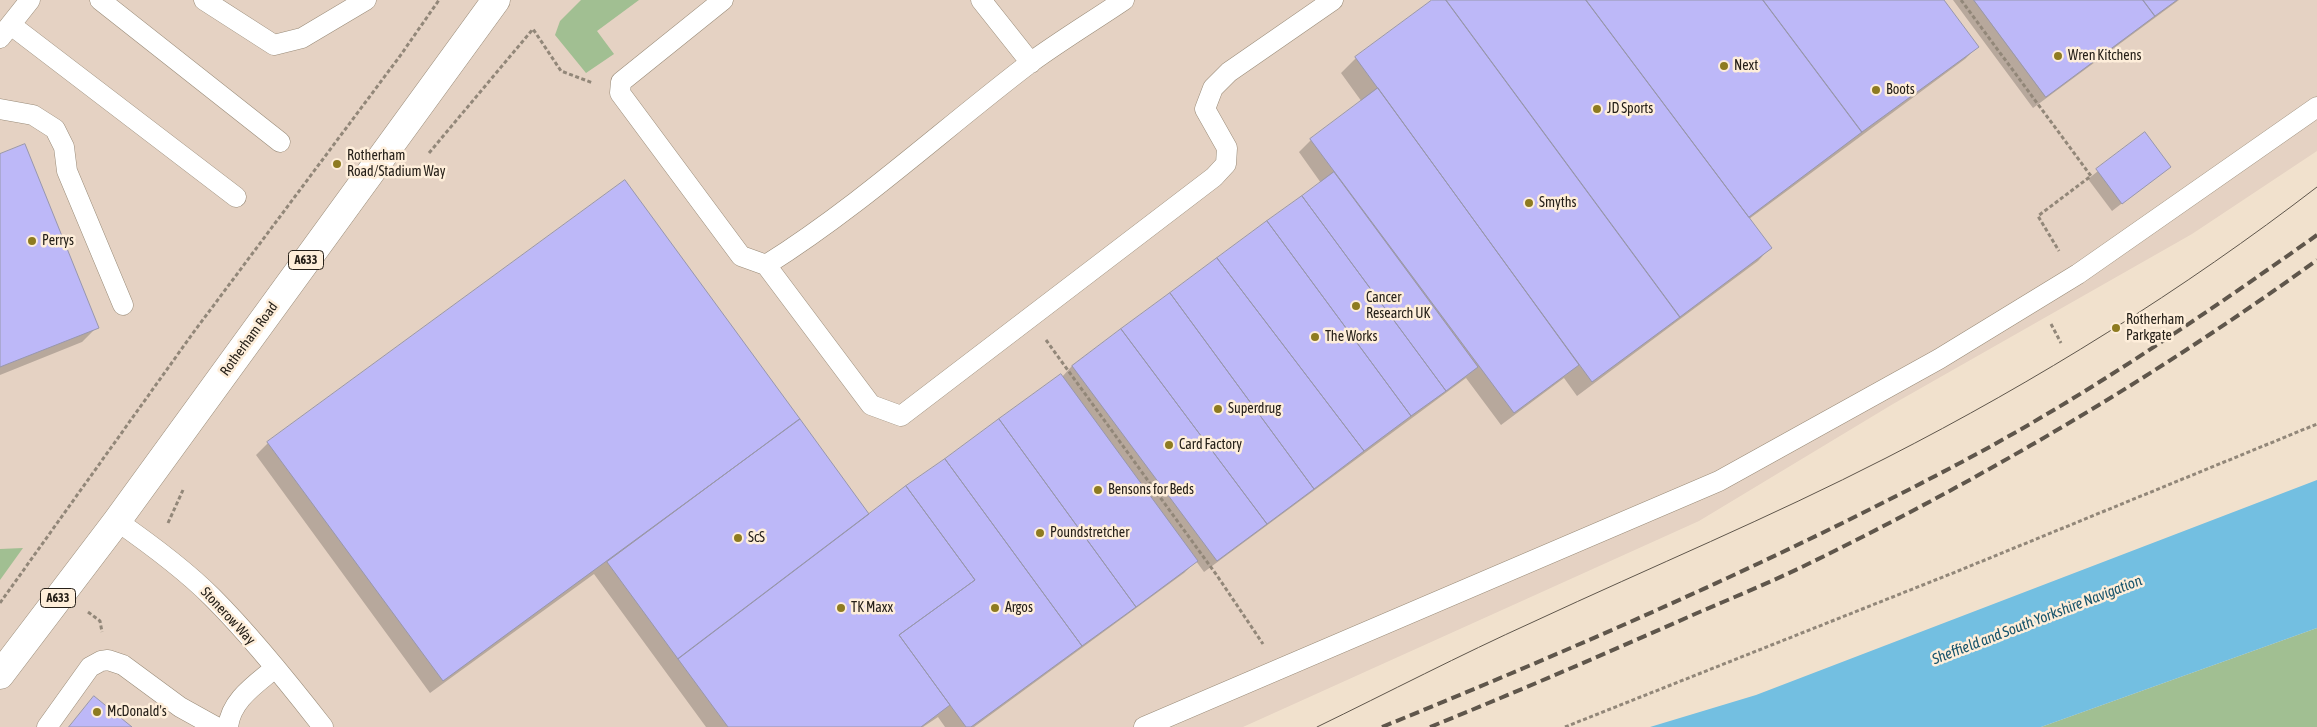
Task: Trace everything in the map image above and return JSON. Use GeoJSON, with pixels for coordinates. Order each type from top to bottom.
{"type":"FeatureCollection","features":[{"type":"Feature","properties":{"kind":"main road","name":"Rotherham Road"},"geometry":{"type":"LineString","coordinates":[[0,675],[117,521],[496,0]]}},
{"type":"Feature","properties":{"kind":"lane"},"geometry":{"type":"LineString","coordinates":[[30,0],[5,31],[236,197]]}},
{"type":"Feature","properties":{"kind":"lane"},"geometry":{"type":"LineString","coordinates":[[100,0],[280,142]]}},
{"type":"Feature","properties":{"kind":"lane"},"geometry":{"type":"LineString","coordinates":[[204,0],[274,45],[302,38],[366,0]]}},
{"type":"Feature","properties":{"kind":"lane"},"geometry":{"type":"LineString","coordinates":[[723,0],[620,82],[620,93],[741,256],[766,265],[871,405],[901,416],[1208,183],[1226,164],[1227,148],[1205,109],[1213,88],[1229,72],[1333,0]]}},
{"type":"Feature","properties":{"kind":"lane"},"geometry":{"type":"LineString","coordinates":[[981,0],[1031,63]]}},
{"type":"Feature","properties":{"kind":"lane"},"geometry":{"type":"LineString","coordinates":[[766,265],[796,246],[1031,63],[1124,0]]}},
{"type":"Feature","properties":{"kind":"lane"},"geometry":{"type":"LineString","coordinates":[[1144,727],[1719,481],[1939,359],[2078,274],[2317,107]]}},
{"type":"Feature","properties":{"kind":"lane"},"geometry":{"type":"LineString","coordinates":[[0,109],[33,115],[55,129],[64,147],[67,171],[123,305]]}},
{"type":"Feature","properties":{"kind":"lane","name":"Stonerow Way"},"geometry":{"type":"LineString","coordinates":[[117,521],[156,548],[210,596],[274,668],[322,727]]}},
{"type":"Feature","properties":{"kind":"lane"},"geometry":{"type":"LineString","coordinates":[[46,727],[90,667],[101,660],[108,660],[123,665],[180,706],[216,727]]}},
{"type":"Feature","properties":{"kind":"lane"},"geometry":{"type":"LineString","coordinates":[[228,727],[229,717],[236,704],[274,668]]}},
{"type":"Feature","properties":{"kind":"path"},"geometry":{"type":"LineString","coordinates":[[0,603],[193,333],[400,56],[439,0]]}},
{"type":"Feature","properties":{"kind":"path"},"geometry":{"type":"LineString","coordinates":[[1961,0],[2091,176],[2038,216],[2062,256],[2078,274]]}},
{"type":"Feature","properties":{"kind":"path"},"geometry":{"type":"LineString","coordinates":[[425,158],[533,29],[561,71],[620,93]]}},
{"type":"Feature","properties":{"kind":"path"},"geometry":{"type":"LineString","coordinates":[[2046,316],[2061,343]]}},
{"type":"Feature","properties":{"kind":"path"},"geometry":{"type":"LineString","coordinates":[[1029,318],[1218,577],[1281,670]]}},
{"type":"Feature","properties":{"kind":"path"},"geometry":{"type":"LineString","coordinates":[[1565,727],[1958,571],[2317,424]]}},
{"type":"Feature","properties":{"kind":"path"},"geometry":{"type":"LineString","coordinates":[[156,548],[184,488]]}},
{"type":"Feature","properties":{"kind":"path"},"geometry":{"type":"LineString","coordinates":[[62,592],[100,621],[108,660]]}},
{"type":"Feature","properties":{"kind":"shaded area"},"geometry":{"type":"Polygon","coordinates":[[[0,0],[2317,0],[2317,151],[2192,234],[1893,404],[1699,521],[1243,727],[0,727],[0,0]]]}},
{"type":"Feature","properties":{"kind":"green space"},"geometry":{"type":"Polygon","coordinates":[[[581,0],[639,0],[597,31],[614,54],[586,73],[555,35],[560,21],[581,0]]]}},
{"type":"Feature","properties":{"kind":"green space"},"geometry":{"type":"Polygon","coordinates":[[[23,548],[0,580],[0,549],[23,548]]]}},
{"type":"Feature","properties":{"kind":"green space"},"geometry":{"type":"Polygon","coordinates":[[[2317,628],[2317,727],[2041,727],[2317,628]]]}},
{"type":"Feature","properties":{"kind":"water","name":"Sheffield and South Yorkshire Navigation"},"geometry":{"type":"Polygon","coordinates":[[[2317,480],[2317,628],[2041,727],[1650,727],[1756,695],[2317,480]]]}},
{"type":"Feature","properties":{"kind":"building","name":"Smyths"},"geometry":{"type":"Polygon","coordinates":[[[1432,0],[1446,0],[1680,317],[1592,382],[1355,57],[1432,0]]]}},
{"type":"Feature","properties":{"kind":"building","name":"JD Sports"},"geometry":{"type":"Polygon","coordinates":[[[1446,0],[1586,0],[1772,248],[1680,317],[1446,0]]]}},
{"type":"Feature","properties":{"kind":"building","name":"Next"},"geometry":{"type":"Polygon","coordinates":[[[1586,0],[1763,0],[1862,132],[1749,217],[1586,0]]]}},
{"type":"Feature","properties":{"kind":"building","name":"Boots"},"geometry":{"type":"Polygon","coordinates":[[[1763,0],[1944,0],[1979,47],[1862,132],[1763,0]]]}},
{"type":"Feature","properties":{"kind":"building","name":"Wren Kitchens"},"geometry":{"type":"Polygon","coordinates":[[[1974,0],[2143,0],[2155,16],[2046,97],[1974,0]]]}},
{"type":"Feature","properties":{"kind":"building"},"geometry":{"type":"Polygon","coordinates":[[[2143,0],[2177,0],[2155,16],[2143,0]]]}},
{"type":"Feature","properties":{"kind":"building"},"geometry":{"type":"Polygon","coordinates":[[[1378,88],[1579,365],[1514,413],[1310,139],[1378,88]]]}},
{"type":"Feature","properties":{"kind":"building"},"geometry":{"type":"Polygon","coordinates":[[[2145,132],[2171,167],[2122,204],[2096,169],[2145,132]]]}},
{"type":"Feature","properties":{"kind":"building","name":"Perrys"},"geometry":{"type":"Polygon","coordinates":[[[25,144],[99,328],[0,367],[0,154],[25,144]]]}},
{"type":"Feature","properties":{"kind":"building"},"geometry":{"type":"Polygon","coordinates":[[[1334,172],[1478,367],[1446,391],[1302,196],[1334,172]]]}},
{"type":"Feature","properties":{"kind":"building"},"geometry":{"type":"Polygon","coordinates":[[[625,180],[800,419],[443,681],[267,442],[625,180]]]}},
{"type":"Feature","properties":{"kind":"building","name":"Cancer Research UK"},"geometry":{"type":"Polygon","coordinates":[[[1302,196],[1446,391],[1411,416],[1267,221],[1302,196]]]}},
{"type":"Feature","properties":{"kind":"building","name":"The Works"},"geometry":{"type":"Polygon","coordinates":[[[1267,221],[1411,416],[1364,451],[1217,258],[1267,221]]]}},
{"type":"Feature","properties":{"kind":"building"},"geometry":{"type":"Polygon","coordinates":[[[1217,258],[1364,451],[1314,489],[1170,293],[1217,258]]]}},
{"type":"Feature","properties":{"kind":"building","name":"Superdrug"},"geometry":{"type":"Polygon","coordinates":[[[1170,293],[1314,489],[1267,524],[1121,329],[1170,293]]]}},
{"type":"Feature","properties":{"kind":"building","name":"Card Factory"},"geometry":{"type":"Polygon","coordinates":[[[1121,329],[1267,524],[1217,561],[1072,366],[1121,329]]]}},
{"type":"Feature","properties":{"kind":"building","name":"Bensons for Beds"},"geometry":{"type":"Polygon","coordinates":[[[1061,374],[1198,561],[1136,607],[999,419],[1061,374]]]}},
{"type":"Feature","properties":{"kind":"building","name":"ScS"},"geometry":{"type":"Polygon","coordinates":[[[800,419],[869,514],[678,659],[607,562],[800,419]]]}},
{"type":"Feature","properties":{"kind":"building","name":"Poundstretcher"},"geometry":{"type":"Polygon","coordinates":[[[999,419],[1136,607],[1082,646],[945,459],[999,419]]]}},
{"type":"Feature","properties":{"kind":"building","name":"Argos"},"geometry":{"type":"Polygon","coordinates":[[[945,459],[1082,646],[971,727],[966,727],[899,635],[975,580],[906,486],[945,459]]]}},
{"type":"Feature","properties":{"kind":"building","name":"TK Maxx"},"geometry":{"type":"Polygon","coordinates":[[[906,486],[975,580],[899,635],[950,705],[921,727],[728,727],[678,659],[906,486]]]}},
{"type":"Feature","properties":{"kind":"building","name":"McDonald's"},"geometry":{"type":"Polygon","coordinates":[[[94,696],[132,727],[69,727],[94,696]]]}},
{"type":"Feature","properties":{"kind":"tram line"},"geometry":{"type":"LineString","coordinates":[[1317,727],[1452,660],[1843,480],[1998,398],[2162,298],[2317,187]]}},
{"type":"Feature","properties":{"kind":"railway"},"geometry":{"type":"LineString","coordinates":[[1382,727],[1673,603],[1817,536],[1958,464],[2051,412],[2141,356],[2317,235]]}},
{"type":"Feature","properties":{"kind":"railway"},"geometry":{"type":"LineString","coordinates":[[1430,727],[1563,672],[1764,584],[1872,532],[2004,461],[2132,385],[2317,260]]}},
{"type":"Feature","properties":{"kind":"place","name":"Wren Kitchens"},"geometry":{"type":"Point","coordinates":[2058,56]}},
{"type":"Feature","properties":{"kind":"place","name":"Next"},"geometry":{"type":"Point","coordinates":[1724,66]}},
{"type":"Feature","properties":{"kind":"place","name":"Boots"},"geometry":{"type":"Point","coordinates":[1876,90]}},
{"type":"Feature","properties":{"kind":"place","name":"JD Sports"},"geometry":{"type":"Point","coordinates":[1597,109]}},
{"type":"Feature","properties":{"kind":"place","name":"Rotherham Road/Stadium Way"},"geometry":{"type":"Point","coordinates":[337,164]}},
{"type":"Feature","properties":{"kind":"place","name":"Smyths"},"geometry":{"type":"Point","coordinates":[1529,203]}},
{"type":"Feature","properties":{"kind":"place","name":"Perrys"},"geometry":{"type":"Point","coordinates":[32,241]}},
{"type":"Feature","properties":{"kind":"place","name":"Cancer Research UK"},"geometry":{"type":"Point","coordinates":[1356,306]}},
{"type":"Feature","properties":{"kind":"place","name":"Rotherham Parkgate"},"geometry":{"type":"Point","coordinates":[2116,328]}},
{"type":"Feature","properties":{"kind":"place","name":"The Works"},"geometry":{"type":"Point","coordinates":[1315,337]}},
{"type":"Feature","properties":{"kind":"place","name":"Superdrug"},"geometry":{"type":"Point","coordinates":[1218,409]}},
{"type":"Feature","properties":{"kind":"place","name":"Card Factory"},"geometry":{"type":"Point","coordinates":[1169,445]}},
{"type":"Feature","properties":{"kind":"place","name":"Bensons for Beds"},"geometry":{"type":"Point","coordinates":[1098,490]}},
{"type":"Feature","properties":{"kind":"place","name":"Poundstretcher"},"geometry":{"type":"Point","coordinates":[1040,533]}},
{"type":"Feature","properties":{"kind":"place","name":"ScS"},"geometry":{"type":"Point","coordinates":[738,538]}},
{"type":"Feature","properties":{"kind":"place","name":"TK Maxx"},"geometry":{"type":"Point","coordinates":[841,608]}},
{"type":"Feature","properties":{"kind":"place","name":"Argos"},"geometry":{"type":"Point","coordinates":[995,608]}},
{"type":"Feature","properties":{"kind":"place","name":"McDonald's"},"geometry":{"type":"Point","coordinates":[97,712]}}]}
